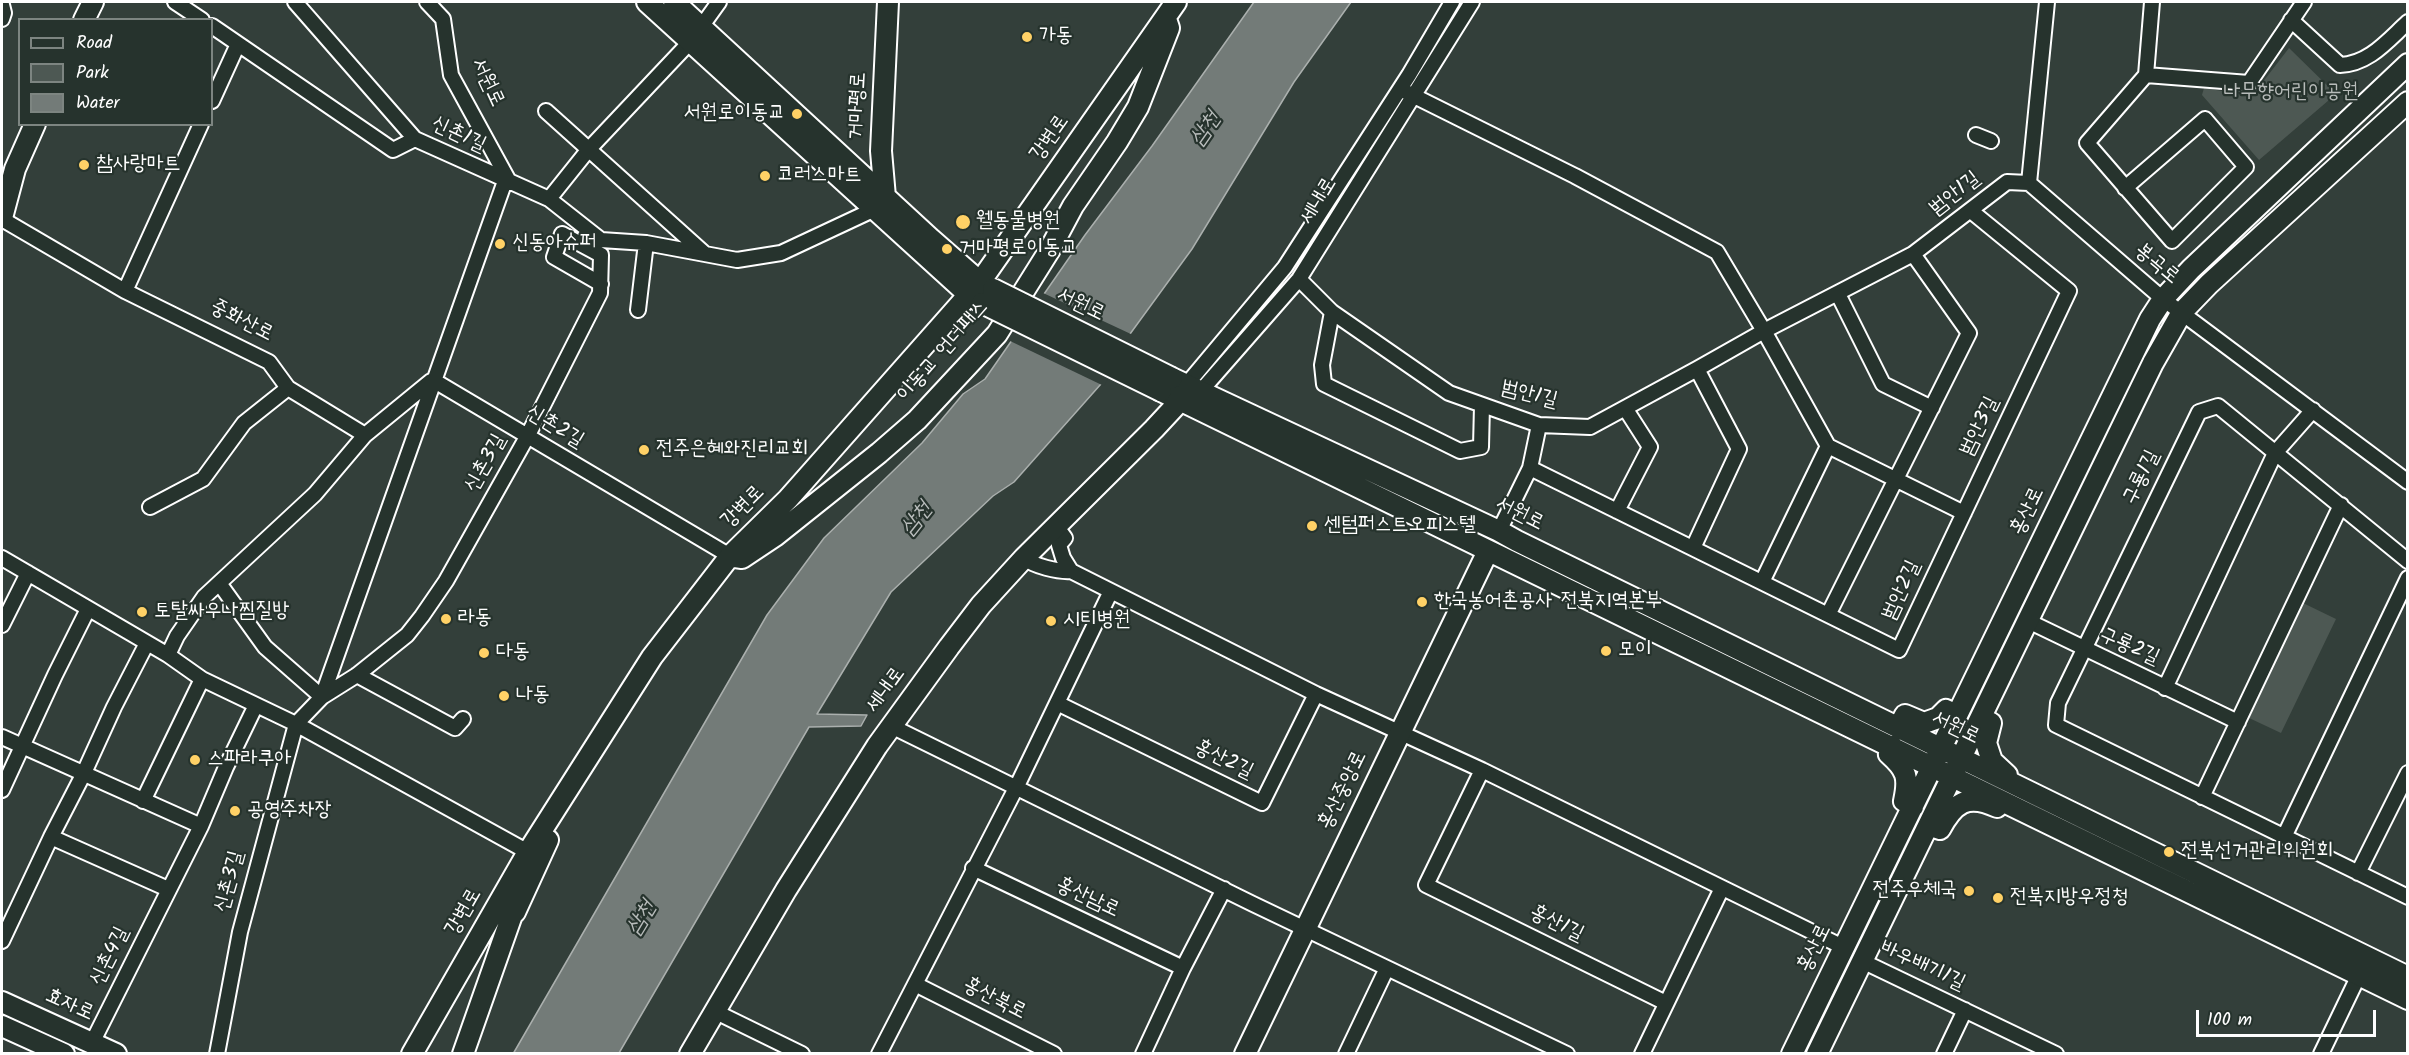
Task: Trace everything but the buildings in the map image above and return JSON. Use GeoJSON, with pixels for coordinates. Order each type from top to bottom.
{"type":"FeatureCollection","features":[{"type":"Feature","properties":{"kind":"street"},"geometry":{"type":"LineString","coordinates":[[85,18],[93,2]]}},
{"type":"Feature","properties":{"kind":"street"},"geometry":{"type":"LineString","coordinates":[[176,2],[199,18]]}},
{"type":"Feature","properties":{"kind":"street","name":"신촌1길"},"geometry":{"type":"LineString","coordinates":[[296,2],[414,139],[549,199],[601,240],[646,243],[736,260],[781,253],[880,203]]}},
{"type":"Feature","properties":{"kind":"street","name":"서원로"},"geometry":{"type":"LineString","coordinates":[[427,2],[443,20],[451,75],[507,182]]}},
{"type":"Feature","properties":{"kind":"street","name":"서원로"},"geometry":{"type":"LineString","coordinates":[[647,2],[696,34],[850,165],[880,203]]}},
{"type":"Feature","properties":{"kind":"street","name":"서원로"},"geometry":{"type":"LineString","coordinates":[[674,2],[696,34],[880,203],[981,292],[1180,389],[1488,551],[1937,757],[1957,767],[2010,804],[2408,999]]}},
{"type":"Feature","properties":{"kind":"street"},"geometry":{"type":"LineString","coordinates":[[549,199],[589,149],[696,34],[719,2]]}},
{"type":"Feature","properties":{"kind":"street","name":"거마평로"},"geometry":{"type":"LineString","coordinates":[[880,203],[888,2]]}},
{"type":"Feature","properties":{"kind":"street","name":"세내로"},"geometry":{"type":"LineString","coordinates":[[690,1053],[786,890],[891,726],[981,605],[1024,558],[1057,527],[1285,267],[1400,89],[1452,2]]}},
{"type":"Feature","properties":{"kind":"street","name":"세내로"},"geometry":{"type":"LineString","coordinates":[[1180,389],[1299,279],[1324,243],[1472,2]]}},
{"type":"Feature","properties":{"kind":"street"},"geometry":{"type":"LineString","coordinates":[[2029,183],[2047,2]]}},
{"type":"Feature","properties":{"kind":"street"},"geometry":{"type":"LineString","coordinates":[[2126,188],[2205,119],[2246,167],[2172,241],[2126,188],[2087,143],[2146,75],[2152,2]]}},
{"type":"Feature","properties":{"kind":"street"},"geometry":{"type":"LineString","coordinates":[[2146,75],[2249,83],[2304,2]]}},
{"type":"Feature","properties":{"kind":"street"},"geometry":{"type":"LineString","coordinates":[[2,5],[4,13],[2,19]]}},
{"type":"Feature","properties":{"kind":"street","name":"강변로"},"geometry":{"type":"LineString","coordinates":[[533,844],[652,657],[730,556],[788,499],[981,292],[1171,9]]}},
{"type":"Feature","properties":{"kind":"street","name":"이동교 언더패스"},"geometry":{"type":"LineString","coordinates":[[730,556],[742,558],[775,536],[879,453],[917,420],[997,334],[1049,251],[1073,206],[1138,107],[1168,28],[1171,9]]}},
{"type":"Feature","properties":{"kind":"street"},"geometry":{"type":"LineString","coordinates":[[2291,20],[2340,65],[2353,65],[2368,58],[2408,22]]}},
{"type":"Feature","properties":{"kind":"street"},"geometry":{"type":"LineString","coordinates":[[213,27],[393,150],[414,139]]}},
{"type":"Feature","properties":{"kind":"street"},"geometry":{"type":"LineString","coordinates":[[213,99],[238,44]]}},
{"type":"Feature","properties":{"kind":"street","name":"홍산로"},"geometry":{"type":"LineString","coordinates":[[1792,1053],[2150,319],[2163,299],[2191,269],[2408,64]]}},
{"type":"Feature","properties":{"kind":"street"},"geometry":{"type":"LineString","coordinates":[[1400,89],[1575,176],[1717,252],[1828,446],[1964,513]]}},
{"type":"Feature","properties":{"kind":"street"},"geometry":{"type":"LineString","coordinates":[[1817,1053],[2153,363],[2182,312],[2408,102]]}},
{"type":"Feature","properties":{"kind":"street"},"geometry":{"type":"LineString","coordinates":[[546,111],[705,254]]}},
{"type":"Feature","properties":{"kind":"street","name":"중화산로"},"geometry":{"type":"LineString","coordinates":[[34,126],[8,166],[2,219],[124,291],[269,362],[288,388]]}},
{"type":"Feature","properties":{"kind":"street"},"geometry":{"type":"LineString","coordinates":[[124,291],[200,126]]}},
{"type":"Feature","properties":{"kind":"street"},"geometry":{"type":"LineString","coordinates":[[1976,135],[1991,141]]}},
{"type":"Feature","properties":{"kind":"street"},"geometry":{"type":"LineString","coordinates":[[850,165],[863,156],[881,151]]}},
{"type":"Feature","properties":{"kind":"street","name":"신촌3길"},"geometry":{"type":"LineString","coordinates":[[322,697],[433,380],[507,182]]}},
{"type":"Feature","properties":{"kind":"street","name":"범안1길"},"geometry":{"type":"LineString","coordinates":[[1299,279],[1332,312],[1449,393],[1539,425],[1590,427],[1764,331],[1913,254],[2007,182],[2029,183]]}},
{"type":"Feature","properties":{"kind":"street","name":"봉곡로"},"geometry":{"type":"LineString","coordinates":[[2029,183],[2163,299],[2408,482]]}},
{"type":"Feature","properties":{"kind":"street","name":"범안3길"},"geometry":{"type":"LineString","coordinates":[[1964,513],[2069,291],[1971,211]]}},
{"type":"Feature","properties":{"kind":"street"},"geometry":{"type":"LineString","coordinates":[[564,212],[562,234],[554,257],[600,284]]}},
{"type":"Feature","properties":{"kind":"street","name":"신촌3길"},"geometry":{"type":"LineString","coordinates":[[217,1053],[240,932],[296,724],[322,697],[357,675],[406,635],[422,616],[446,581],[526,437],[600,293],[601,255],[562,234]]}},
{"type":"Feature","properties":{"kind":"street"},"geometry":{"type":"LineString","coordinates":[[638,310],[646,243]]}},
{"type":"Feature","properties":{"kind":"street"},"geometry":{"type":"LineString","coordinates":[[1828,615],[1969,333],[1913,254]]}},
{"type":"Feature","properties":{"kind":"street"},"geometry":{"type":"LineString","coordinates":[[1838,294],[1882,384],[1932,408]]}},
{"type":"Feature","properties":{"kind":"street"},"geometry":{"type":"LineString","coordinates":[[1332,312],[1322,365],[1324,384],[1460,451],[1481,447],[1482,405]]}},
{"type":"Feature","properties":{"kind":"street"},"geometry":{"type":"LineString","coordinates":[[1693,548],[1739,449],[1698,369]]}},
{"type":"Feature","properties":{"kind":"street"},"geometry":{"type":"LineString","coordinates":[[168,655],[177,636],[204,597],[315,494],[365,435],[433,380]]}},
{"type":"Feature","properties":{"kind":"street","name":"신촌2길"},"geometry":{"type":"LineString","coordinates":[[433,380],[730,556]]}},
{"type":"Feature","properties":{"kind":"street"},"geometry":{"type":"LineString","coordinates":[[150,507],[202,479],[244,423],[288,388],[365,435]]}},
{"type":"Feature","properties":{"kind":"street","name":"서원로"},"geometry":{"type":"LineString","coordinates":[[1180,389],[1499,531],[1895,737]]}},
{"type":"Feature","properties":{"kind":"street","name":"구룡1길"},"geometry":{"type":"LineString","coordinates":[[2084,648],[2199,412],[2218,406],[2408,561]]}},
{"type":"Feature","properties":{"kind":"street"},"geometry":{"type":"LineString","coordinates":[[1617,511],[1650,447],[1625,408]]}},
{"type":"Feature","properties":{"kind":"street"},"geometry":{"type":"LineString","coordinates":[[2165,688],[2275,453],[2313,410]]}},
{"type":"Feature","properties":{"kind":"street"},"geometry":{"type":"LineString","coordinates":[[1499,531],[1530,468],[1539,425]]}},
{"type":"Feature","properties":{"kind":"street"},"geometry":{"type":"LineString","coordinates":[[1762,582],[1828,446]]}},
{"type":"Feature","properties":{"kind":"street","name":"범안2길"},"geometry":{"type":"LineString","coordinates":[[1530,468],[1899,650],[1964,513]]}},
{"type":"Feature","properties":{"kind":"street"},"geometry":{"type":"LineString","coordinates":[[2202,797],[2341,505]]}},
{"type":"Feature","properties":{"kind":"street"},"geometry":{"type":"LineString","coordinates":[[1057,527],[1065,538],[1059,545],[1063,558],[1071,571],[1316,694],[1482,770],[1843,947]]}},
{"type":"Feature","properties":{"kind":"street","name":"홍산중앙로"},"geometry":{"type":"LineString","coordinates":[[1245,1053],[1488,551]]}},
{"type":"Feature","properties":{"kind":"street"},"geometry":{"type":"LineString","coordinates":[[2,558],[168,655],[202,679],[533,844],[548,840],[515,912],[505,910],[464,1053]]}},
{"type":"Feature","properties":{"kind":"street"},"geometry":{"type":"LineString","coordinates":[[1024,558],[1034,565],[1053,567],[1062,572],[1071,571]]}},
{"type":"Feature","properties":{"kind":"street"},"geometry":{"type":"LineString","coordinates":[[2,625],[28,573]]}},
{"type":"Feature","properties":{"kind":"street"},"geometry":{"type":"LineString","coordinates":[[2284,837],[2408,578]]}},
{"type":"Feature","properties":{"kind":"street"},"geometry":{"type":"LineString","coordinates":[[219,583],[265,647],[322,697]]}},
{"type":"Feature","properties":{"kind":"street"},"geometry":{"type":"LineString","coordinates":[[879,1053],[1016,788],[1111,591]]}},
{"type":"Feature","properties":{"kind":"street"},"geometry":{"type":"LineString","coordinates":[[2,790],[54,675],[88,609]]}},
{"type":"Feature","properties":{"kind":"street"},"geometry":{"type":"LineString","coordinates":[[2028,621],[2084,648]]}},
{"type":"Feature","properties":{"kind":"street"},"geometry":{"type":"LineString","coordinates":[[2,939],[147,643]]}},
{"type":"Feature","properties":{"kind":"street","name":"구룡2길"},"geometry":{"type":"LineString","coordinates":[[2238,722],[2084,648],[2058,703],[2056,725],[2408,897]]}},
{"type":"Feature","properties":{"kind":"street"},"geometry":{"type":"LineString","coordinates":[[357,675],[455,728],[463,719]]}},
{"type":"Feature","properties":{"kind":"street"},"geometry":{"type":"LineString","coordinates":[[143,801],[177,736],[202,679]]}},
{"type":"Feature","properties":{"kind":"street","name":"홍산2길"},"geometry":{"type":"LineString","coordinates":[[1057,703],[1262,803],[1316,694]]}},
{"type":"Feature","properties":{"kind":"street","name":"신촌4길"},"geometry":{"type":"LineString","coordinates":[[92,1043],[201,826],[256,705]]}},
{"type":"Feature","properties":{"kind":"street"},"geometry":{"type":"LineString","coordinates":[[1912,807],[1904,801],[1908,779],[1902,765],[1889,754],[1905,715],[1924,723],[1938,717],[1946,710],[1957,715]]}},
{"type":"Feature","properties":{"kind":"street"},"geometry":{"type":"LineString","coordinates":[[1981,718],[1991,723],[1986,743],[1992,761],[2008,774],[2005,780]]}},
{"type":"Feature","properties":{"kind":"street"},"geometry":{"type":"LineString","coordinates":[[891,726],[1305,929],[1567,1053]]}},
{"type":"Feature","properties":{"kind":"street"},"geometry":{"type":"LineString","coordinates":[[2,737],[201,826]]}},
{"type":"Feature","properties":{"kind":"street","name":"서원로"},"geometry":{"type":"LineString","coordinates":[[1957,767],[2005,780],[2408,977]]}},
{"type":"Feature","properties":{"kind":"street","name":"홍산1길"},"geometry":{"type":"LineString","coordinates":[[1482,770],[1426,885],[1666,1003]]}},
{"type":"Feature","properties":{"kind":"street"},"geometry":{"type":"LineString","coordinates":[[2358,873],[2408,773]]}},
{"type":"Feature","properties":{"kind":"street"},"geometry":{"type":"LineString","coordinates":[[1929,825],[1940,829],[1955,805],[1968,801],[1988,802],[2007,811],[2010,804]]}},
{"type":"Feature","properties":{"kind":"street"},"geometry":{"type":"LineString","coordinates":[[51,837],[168,889]]}},
{"type":"Feature","properties":{"kind":"street","name":"홍산남로"},"geometry":{"type":"LineString","coordinates":[[973,868],[1183,968]]}},
{"type":"Feature","properties":{"kind":"street"},"geometry":{"type":"LineString","coordinates":[[1642,1053],[1722,888]]}},
{"type":"Feature","properties":{"kind":"street"},"geometry":{"type":"LineString","coordinates":[[1143,1053],[1224,889]]}},
{"type":"Feature","properties":{"kind":"street","name":"강변로"},"geometry":{"type":"LineString","coordinates":[[412,1053],[505,910]]}},
{"type":"Feature","properties":{"kind":"street","name":"바우배기1길"},"geometry":{"type":"LineString","coordinates":[[1862,962],[2056,1053]]}},
{"type":"Feature","properties":{"kind":"street"},"geometry":{"type":"LineString","coordinates":[[1350,1052],[1387,968]]}},
{"type":"Feature","properties":{"kind":"street"},"geometry":{"type":"LineString","coordinates":[[2321,1053],[2359,975]]}},
{"type":"Feature","properties":{"kind":"street","name":"홍산북로"},"geometry":{"type":"LineString","coordinates":[[915,984],[1054,1053]]}},
{"type":"Feature","properties":{"kind":"street","name":"효자로"},"geometry":{"type":"LineString","coordinates":[[2,1002],[116,1053]]}},
{"type":"Feature","properties":{"kind":"street","name":"바우배기1길"},"geometry":{"type":"LineString","coordinates":[[1944,1053],[1965,1010]]}},
{"type":"Feature","properties":{"kind":"street"},"geometry":{"type":"LineString","coordinates":[[714,1011],[802,1053]]}},
{"type":"Feature","properties":{"kind":"street"},"geometry":{"type":"LineString","coordinates":[[2,1026],[64,1053]]}},
{"type":"Feature","properties":{"kind":"green space","name":"나무향어린이공원"},"geometry":{"type":"Polygon","coordinates":[[[2289,48],[2336,94],[2259,160],[2202,95],[2204,88],[2252,96],[2289,48]]]}},
{"type":"Feature","properties":{"kind":"green space"},"geometry":{"type":"Polygon","coordinates":[[[2303,603],[2336,619],[2281,733],[2247,717],[2303,603]]]}},
{"type":"Feature","properties":{"kind":"water","name":"삼천"},"geometry":{"type":"Polygon","coordinates":[[[1254,2],[1351,2],[1294,82],[1192,249],[1130,334],[1101,384],[1014,482],[993,496],[891,592],[817,714],[867,715],[861,726],[809,727],[619,1053],[513,1054],[767,615],[824,538],[922,443],[963,394],[985,379],[1085,235],[1152,146],[1254,2]]]}},
{"type":"Feature","properties":{"kind":"pier"},"geometry":{"type":"Polygon","coordinates":[[[1041,292],[1133,335],[1104,386],[1008,340],[1041,292]]]}},
{"type":"Feature","properties":{"kind":"place","name":"가동"},"geometry":{"type":"Point","coordinates":[1027,37]}},
{"type":"Feature","properties":{"kind":"place","name":"서원로이동교"},"geometry":{"type":"Point","coordinates":[797,114]}},
{"type":"Feature","properties":{"kind":"place","name":"참사랑마트"},"geometry":{"type":"Point","coordinates":[84,165]}},
{"type":"Feature","properties":{"kind":"place","name":"코러스마트"},"geometry":{"type":"Point","coordinates":[765,176]}},
{"type":"Feature","properties":{"kind":"place","name":"웰동물병원"},"geometry":{"type":"Point","coordinates":[963,222]}},
{"type":"Feature","properties":{"kind":"place","name":"신동아슈퍼"},"geometry":{"type":"Point","coordinates":[500,244]}},
{"type":"Feature","properties":{"kind":"place","name":"거마평로이동교"},"geometry":{"type":"Point","coordinates":[947,249]}},
{"type":"Feature","properties":{"kind":"place","name":"전주은혜와진리교회"},"geometry":{"type":"Point","coordinates":[644,450]}},
{"type":"Feature","properties":{"kind":"place","name":"센텀퍼스트오피스텔"},"geometry":{"type":"Point","coordinates":[1312,526]}},
{"type":"Feature","properties":{"kind":"place","name":"한국농어촌공사 전북지역본부"},"geometry":{"type":"Point","coordinates":[1422,602]}},
{"type":"Feature","properties":{"kind":"place","name":"토탈싸우나찜질방"},"geometry":{"type":"Point","coordinates":[142,612]}},
{"type":"Feature","properties":{"kind":"place","name":"라동"},"geometry":{"type":"Point","coordinates":[446,619]}},
{"type":"Feature","properties":{"kind":"place","name":"시티병원"},"geometry":{"type":"Point","coordinates":[1051,621]}},
{"type":"Feature","properties":{"kind":"place","name":"모이"},"geometry":{"type":"Point","coordinates":[1606,651]}},
{"type":"Feature","properties":{"kind":"place","name":"다동"},"geometry":{"type":"Point","coordinates":[484,653]}},
{"type":"Feature","properties":{"kind":"place","name":"나동"},"geometry":{"type":"Point","coordinates":[504,696]}},
{"type":"Feature","properties":{"kind":"place","name":"스파라쿠아"},"geometry":{"type":"Point","coordinates":[195,760]}},
{"type":"Feature","properties":{"kind":"place","name":"공영주차장"},"geometry":{"type":"Point","coordinates":[235,811]}},
{"type":"Feature","properties":{"kind":"place","name":"전북선거관리위원회"},"geometry":{"type":"Point","coordinates":[2169,852]}},
{"type":"Feature","properties":{"kind":"place","name":"전주우체국"},"geometry":{"type":"Point","coordinates":[1969,891]}},
{"type":"Feature","properties":{"kind":"place","name":"전북지방우정청"},"geometry":{"type":"Point","coordinates":[1998,898]}}]}
